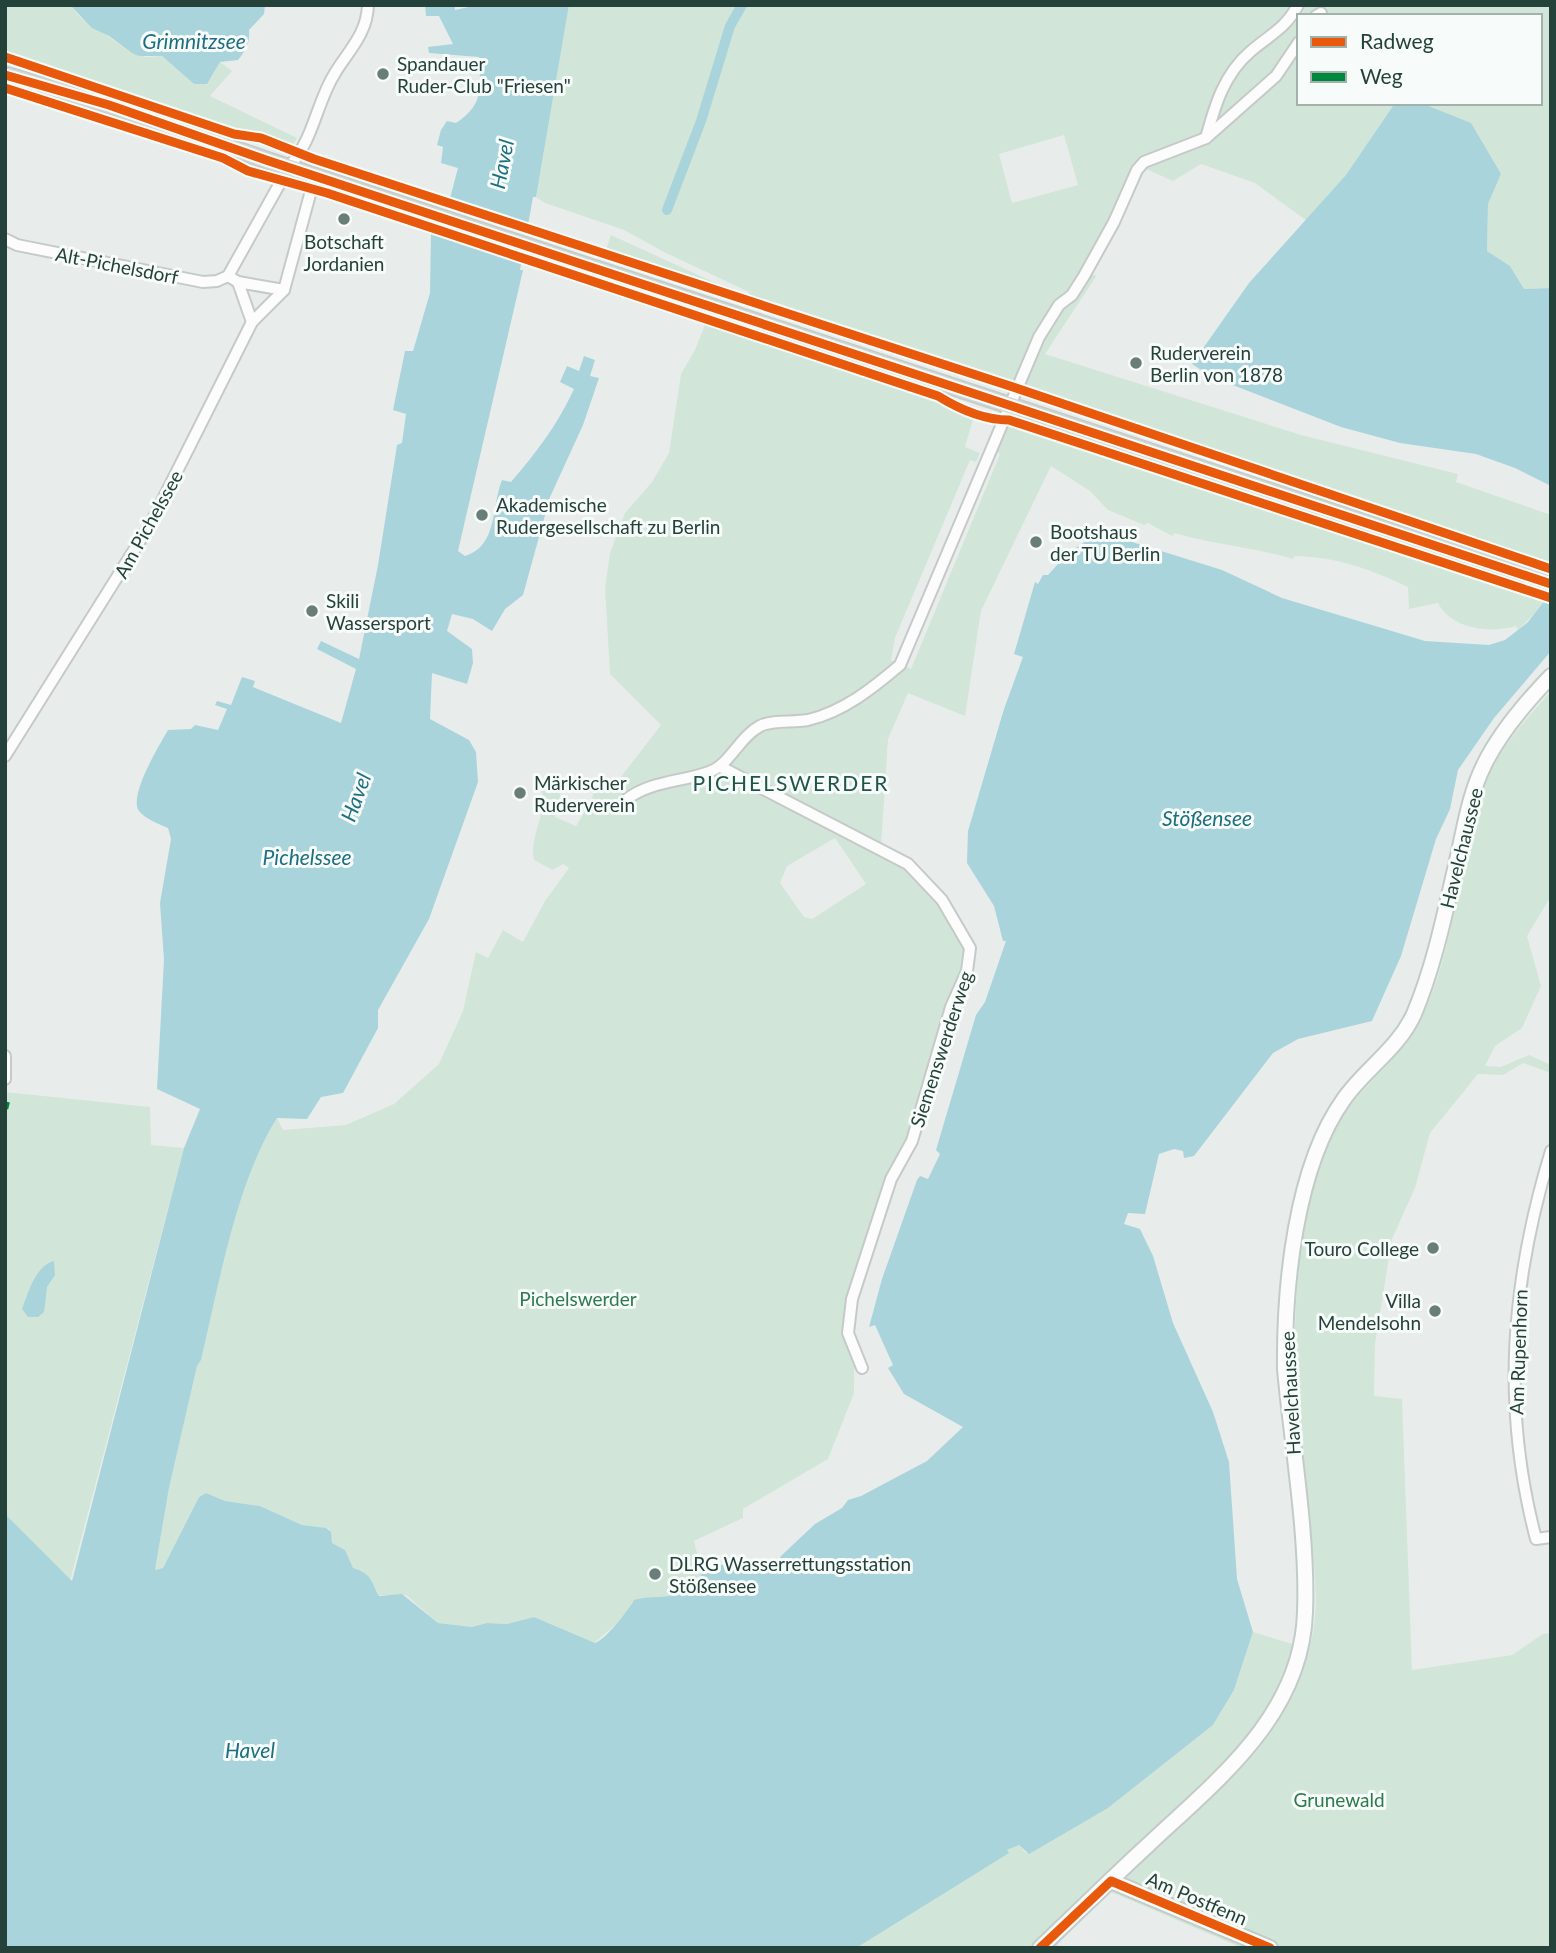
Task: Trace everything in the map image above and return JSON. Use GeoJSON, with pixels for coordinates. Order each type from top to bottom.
{"type":"FeatureCollection","features":[{"type":"Feature","properties":{"kind":"main road"},"geometry":{"type":"LineString","coordinates":[[5,75],[109,105],[316,176],[1551,584]]}},
{"type":"Feature","properties":{"kind":"street"},"geometry":{"type":"LineString","coordinates":[[253,321],[233,279],[289,167],[306,144],[334,74],[365,27],[368,5]]}},
{"type":"Feature","properties":{"kind":"street"},"geometry":{"type":"LineString","coordinates":[[1206,138],[1216,100],[1228,79],[1244,58],[1288,24],[1298,5]]}},
{"type":"Feature","properties":{"kind":"street"},"geometry":{"type":"LineString","coordinates":[[627,799],[650,786],[721,766],[743,739],[763,724],[808,719],[841,708],[871,689],[900,665],[1038,337],[1059,305],[1072,295],[1084,276],[1114,222],[1137,170],[1144,162],[1206,138],[1276,76],[1297,45]]}},
{"type":"Feature","properties":{"kind":"street"},"geometry":{"type":"LineString","coordinates":[[284,290],[316,176]]}},
{"type":"Feature","properties":{"kind":"street","name":"Alt-Pichelsdorf"},"geometry":{"type":"LineString","coordinates":[[5,239],[18,245],[202,282],[233,279],[284,290]]}},
{"type":"Feature","properties":{"kind":"street","name":"Am Pichelssee"},"geometry":{"type":"LineString","coordinates":[[5,756],[151,523],[253,321],[284,290]]}},
{"type":"Feature","properties":{"kind":"street","name":"Havelchaussee"},"geometry":{"type":"LineString","coordinates":[[1040,1948],[1254,1742],[1272,1718],[1291,1680],[1298,1661],[1306,1614],[1284,1339],[1299,1210],[1309,1172],[1331,1118],[1345,1097],[1400,1038],[1413,1014],[1441,928],[1469,804],[1485,763],[1518,714],[1551,676]]}},
{"type":"Feature","properties":{"kind":"street","name":"Siemenswerderweg"},"geometry":{"type":"LineString","coordinates":[[721,766],[908,864],[942,900],[968,940],[967,971],[951,1007],[912,1141],[891,1179],[852,1299],[848,1333],[862,1368]]}},
{"type":"Feature","properties":{"kind":"street"},"geometry":{"type":"LineString","coordinates":[[5,1056],[5,1079]]}},
{"type":"Feature","properties":{"kind":"street","name":"Am Rupenhorn"},"geometry":{"type":"LineString","coordinates":[[1551,1151],[1526,1245],[1515,1325],[1513,1377],[1518,1457],[1526,1502],[1535,1539],[1551,1537]]}},
{"type":"Feature","properties":{"kind":"street","name":"Am Postfenn"},"geometry":{"type":"LineString","coordinates":[[1111,1881],[1270,1948]]}},
{"type":"Feature","properties":{"kind":"green space"},"geometry":{"type":"Polygon","coordinates":[[[5,5],[70,5],[80,17],[132,53],[145,57],[162,56],[194,84],[211,78],[220,62],[232,71],[210,96],[297,138],[293,145],[259,134],[235,131],[5,55],[5,5]]]}},
{"type":"Feature","properties":{"kind":"green space"},"geometry":{"type":"Polygon","coordinates":[[[569,5],[1551,5],[1551,288],[1524,289],[1510,266],[1487,251],[1488,204],[1501,174],[1423,105],[1542,105],[1542,14],[1297,14],[1297,105],[1394,105],[1347,175],[1307,221],[1255,183],[1201,164],[1173,181],[1144,168],[1085,276],[1097,275],[1045,354],[1301,435],[1458,474],[1456,482],[1551,515],[1551,567],[1112,421],[1021,387],[1012,387],[747,299],[749,292],[624,230],[545,203],[536,197],[569,5]],[[1064,135],[999,154],[1012,203],[1078,185],[1064,135]]]}},
{"type":"Feature","properties":{"kind":"green space"},"geometry":{"type":"Polygon","coordinates":[[[611,235],[731,290],[736,296],[605,253],[611,235]]]}},
{"type":"Feature","properties":{"kind":"green space","name":"Pichelswerder"},"geometry":{"type":"Polygon","coordinates":[[[706,322],[933,397],[944,406],[974,416],[965,447],[980,453],[976,462],[970,460],[895,638],[891,660],[911,669],[1000,454],[994,451],[1006,421],[1547,601],[1518,630],[1516,626],[1495,629],[1472,627],[1452,619],[1438,603],[1409,609],[1408,587],[1353,565],[1310,557],[1295,556],[1293,559],[1175,533],[1172,536],[1148,523],[1144,525],[1108,510],[1090,491],[1051,466],[981,611],[965,716],[908,693],[888,739],[881,846],[915,863],[958,916],[973,944],[912,1154],[894,1179],[855,1298],[854,1393],[828,1459],[743,1509],[743,1518],[694,1541],[702,1574],[693,1584],[670,1597],[632,1602],[627,1615],[594,1643],[534,1617],[507,1624],[487,1623],[472,1627],[438,1623],[406,1595],[379,1595],[367,1576],[353,1569],[345,1550],[332,1543],[329,1529],[302,1525],[260,1506],[225,1501],[206,1493],[199,1497],[163,1568],[155,1570],[169,1488],[230,1235],[250,1173],[277,1118],[283,1130],[346,1125],[394,1104],[439,1064],[463,1011],[476,952],[488,958],[503,930],[523,942],[545,901],[569,868],[563,864],[553,870],[534,860],[534,841],[543,803],[540,785],[544,783],[561,791],[555,817],[576,826],[593,794],[617,782],[661,725],[610,674],[605,588],[610,553],[625,513],[652,482],[669,453],[681,374],[695,350],[706,322]],[[835,838],[787,866],[780,883],[804,917],[812,919],[866,884],[835,838]]]}},
{"type":"Feature","properties":{"kind":"green space","name":"Grunewald"},"geometry":{"type":"Polygon","coordinates":[[[1551,691],[1551,896],[1527,936],[1541,986],[1522,1028],[1495,1046],[1485,1066],[1501,1067],[1529,1055],[1551,1065],[1551,1073],[1523,1063],[1503,1075],[1478,1074],[1430,1133],[1415,1188],[1392,1239],[1375,1344],[1374,1396],[1402,1399],[1412,1670],[1512,1655],[1543,1634],[1551,1633],[1551,1948],[1242,1948],[1109,1891],[1057,1944],[1060,1948],[850,1948],[1008,1853],[1005,1851],[1019,1845],[1026,1853],[1108,1808],[1213,1725],[1234,1690],[1253,1632],[1309,1649],[1315,1619],[1316,1589],[1297,1403],[1295,1328],[1301,1246],[1312,1188],[1331,1136],[1344,1114],[1407,1042],[1423,1015],[1443,961],[1467,847],[1487,777],[1512,738],[1551,691]]]}},
{"type":"Feature","properties":{"kind":"green space"},"geometry":{"type":"Polygon","coordinates":[[[5,1092],[150,1107],[151,1145],[184,1148],[70,1581],[5,1514],[5,1092]]]}},
{"type":"Feature","properties":{"kind":"water","name":"Grimnitzsee"},"geometry":{"type":"Polygon","coordinates":[[[70,5],[265,5],[264,14],[249,30],[247,46],[238,60],[220,62],[207,84],[194,84],[162,56],[139,56],[92,28],[70,5]]]}},
{"type":"Feature","properties":{"kind":"water"},"geometry":{"type":"Polygon","coordinates":[[[425,5],[455,5],[455,10],[478,5],[569,5],[536,197],[533,197],[520,270],[523,270],[458,551],[465,556],[483,544],[492,524],[502,480],[511,482],[554,426],[574,389],[560,382],[567,366],[579,371],[584,356],[595,360],[590,376],[599,378],[583,425],[550,497],[523,595],[505,609],[492,631],[473,619],[452,614],[447,631],[472,649],[473,663],[467,684],[432,673],[430,719],[469,740],[476,752],[478,782],[429,919],[378,1010],[378,1028],[343,1093],[321,1097],[307,1119],[277,1118],[250,1173],[230,1235],[201,1360],[197,1366],[169,1488],[155,1570],[163,1568],[199,1497],[206,1493],[225,1501],[260,1506],[302,1525],[326,1528],[331,1532],[332,1543],[345,1550],[353,1568],[367,1576],[379,1596],[402,1594],[438,1623],[472,1627],[487,1623],[507,1624],[534,1617],[595,1643],[611,1631],[634,1600],[676,1594],[692,1585],[713,1566],[772,1570],[781,1556],[815,1524],[842,1508],[848,1500],[861,1496],[927,1461],[963,1427],[904,1394],[888,1368],[893,1365],[875,1325],[869,1327],[882,1279],[917,1180],[920,1176],[928,1179],[940,1154],[936,1150],[976,1015],[985,1002],[1006,941],[1003,941],[994,906],[967,863],[968,831],[1004,709],[1023,657],[1014,654],[1035,582],[1038,584],[1043,575],[1048,575],[1068,553],[1100,532],[1222,570],[1282,598],[1425,641],[1489,645],[1505,640],[1527,623],[1551,593],[1551,651],[1494,718],[1458,770],[1450,809],[1436,839],[1401,956],[1372,1021],[1298,1039],[1273,1053],[1194,1156],[1184,1158],[1183,1151],[1174,1149],[1159,1154],[1145,1214],[1128,1213],[1124,1224],[1140,1229],[1153,1256],[1173,1323],[1213,1412],[1229,1462],[1237,1579],[1253,1632],[1234,1690],[1213,1725],[1108,1808],[1029,1854],[1019,1845],[1007,1850],[1009,1853],[856,1948],[5,1948],[5,1514],[72,1581],[184,1148],[200,1109],[157,1089],[164,960],[160,903],[171,839],[168,828],[148,819],[139,811],[138,794],[146,770],[168,730],[191,729],[195,725],[218,730],[227,709],[215,705],[217,701],[231,705],[242,677],[255,681],[253,687],[341,723],[356,669],[317,649],[321,641],[359,659],[378,565],[397,445],[402,443],[406,414],[393,410],[405,351],[413,351],[430,293],[431,231],[449,202],[458,168],[441,163],[443,147],[437,145],[447,121],[456,123],[472,109],[480,86],[479,57],[429,53],[428,47],[453,44],[439,16],[426,16],[425,5]]]}},
{"type":"Feature","properties":{"kind":"water"},"geometry":{"type":"Polygon","coordinates":[[[1394,105],[1426,105],[1471,123],[1501,174],[1488,204],[1487,251],[1510,266],[1524,289],[1551,288],[1551,486],[1515,468],[1476,454],[1400,443],[1341,427],[1212,377],[1192,364],[1249,283],[1346,175],[1394,105]]]}},
{"type":"Feature","properties":{"kind":"water"},"geometry":{"type":"Polygon","coordinates":[[[54,1261],[55,1275],[47,1287],[44,1312],[38,1317],[28,1317],[22,1309],[30,1288],[42,1268],[54,1261]]]}},
{"type":"Feature","properties":{"kind":"pier"},"geometry":{"type":"Polygon","coordinates":[[[446,201],[531,229],[525,260],[429,228],[446,201]]]}},
{"type":"Feature","properties":{"kind":"waterway"},"geometry":{"type":"LineString","coordinates":[[667,210],[701,121],[730,26],[742,5]]}},
{"type":"Feature","properties":{"kind":"marked path"},"geometry":{"type":"LineString","coordinates":[[5,1105],[9,1106]]}},
{"type":"Feature","properties":{"kind":"cycle path"},"geometry":{"type":"LineString","coordinates":[[5,57],[234,134],[261,138],[314,159],[1016,388],[1551,569]]}},
{"type":"Feature","properties":{"kind":"cycle path"},"geometry":{"type":"LineString","coordinates":[[5,75],[109,105],[266,160],[1551,584]]}},
{"type":"Feature","properties":{"kind":"cycle path"},"geometry":{"type":"LineString","coordinates":[[5,88],[223,158],[248,171],[327,193],[938,396],[972,413],[1009,420],[1551,598]]}},
{"type":"Feature","properties":{"kind":"cycle path"},"geometry":{"type":"LineString","coordinates":[[1040,1948],[1111,1881],[1270,1948]]}},
{"type":"Feature","properties":{"kind":"place","name":"Spandauer Ruder-Club \"Friesen\""},"geometry":{"type":"Point","coordinates":[383,74]}},
{"type":"Feature","properties":{"kind":"place","name":"Botschaft Jordanien"},"geometry":{"type":"Point","coordinates":[344,219]}},
{"type":"Feature","properties":{"kind":"place","name":"Ruderverein Berlin von 1878"},"geometry":{"type":"Point","coordinates":[1136,363]}},
{"type":"Feature","properties":{"kind":"place","name":"Akademische Rudergesellschaft zu Berlin"},"geometry":{"type":"Point","coordinates":[482,515]}},
{"type":"Feature","properties":{"kind":"place","name":"Bootshaus der TU Berlin"},"geometry":{"type":"Point","coordinates":[1036,542]}},
{"type":"Feature","properties":{"kind":"place","name":"Skili Wassersport"},"geometry":{"type":"Point","coordinates":[312,611]}},
{"type":"Feature","properties":{"kind":"place","name":"Märkischer Ruderverein"},"geometry":{"type":"Point","coordinates":[520,793]}},
{"type":"Feature","properties":{"kind":"place","name":"Touro College"},"geometry":{"type":"Point","coordinates":[1433,1248]}},
{"type":"Feature","properties":{"kind":"place","name":"Villa Mendelsohn"},"geometry":{"type":"Point","coordinates":[1435,1311]}},
{"type":"Feature","properties":{"kind":"place","name":"DLRG Wasserrettungsstation Stößensee"},"geometry":{"type":"Point","coordinates":[655,1574]}},
{"type":"Feature","properties":{"kind":"district","name":"PICHELSWERDER"},"geometry":{"type":"Point","coordinates":[791,782]}},
{"type":"Feature","properties":{"kind":"water label","name":"Havel"},"geometry":{"type":"Point","coordinates":[501,164]}},
{"type":"Feature","properties":{"kind":"water label","name":"Havel"},"geometry":{"type":"Point","coordinates":[355,797]}},
{"type":"Feature","properties":{"kind":"water label","name":"Stößensee"},"geometry":{"type":"Point","coordinates":[1207,817]}},
{"type":"Feature","properties":{"kind":"water label","name":"Pichelssee"},"geometry":{"type":"Point","coordinates":[307,856]}},
{"type":"Feature","properties":{"kind":"water label","name":"Havel"},"geometry":{"type":"Point","coordinates":[250,1749]}}]}
